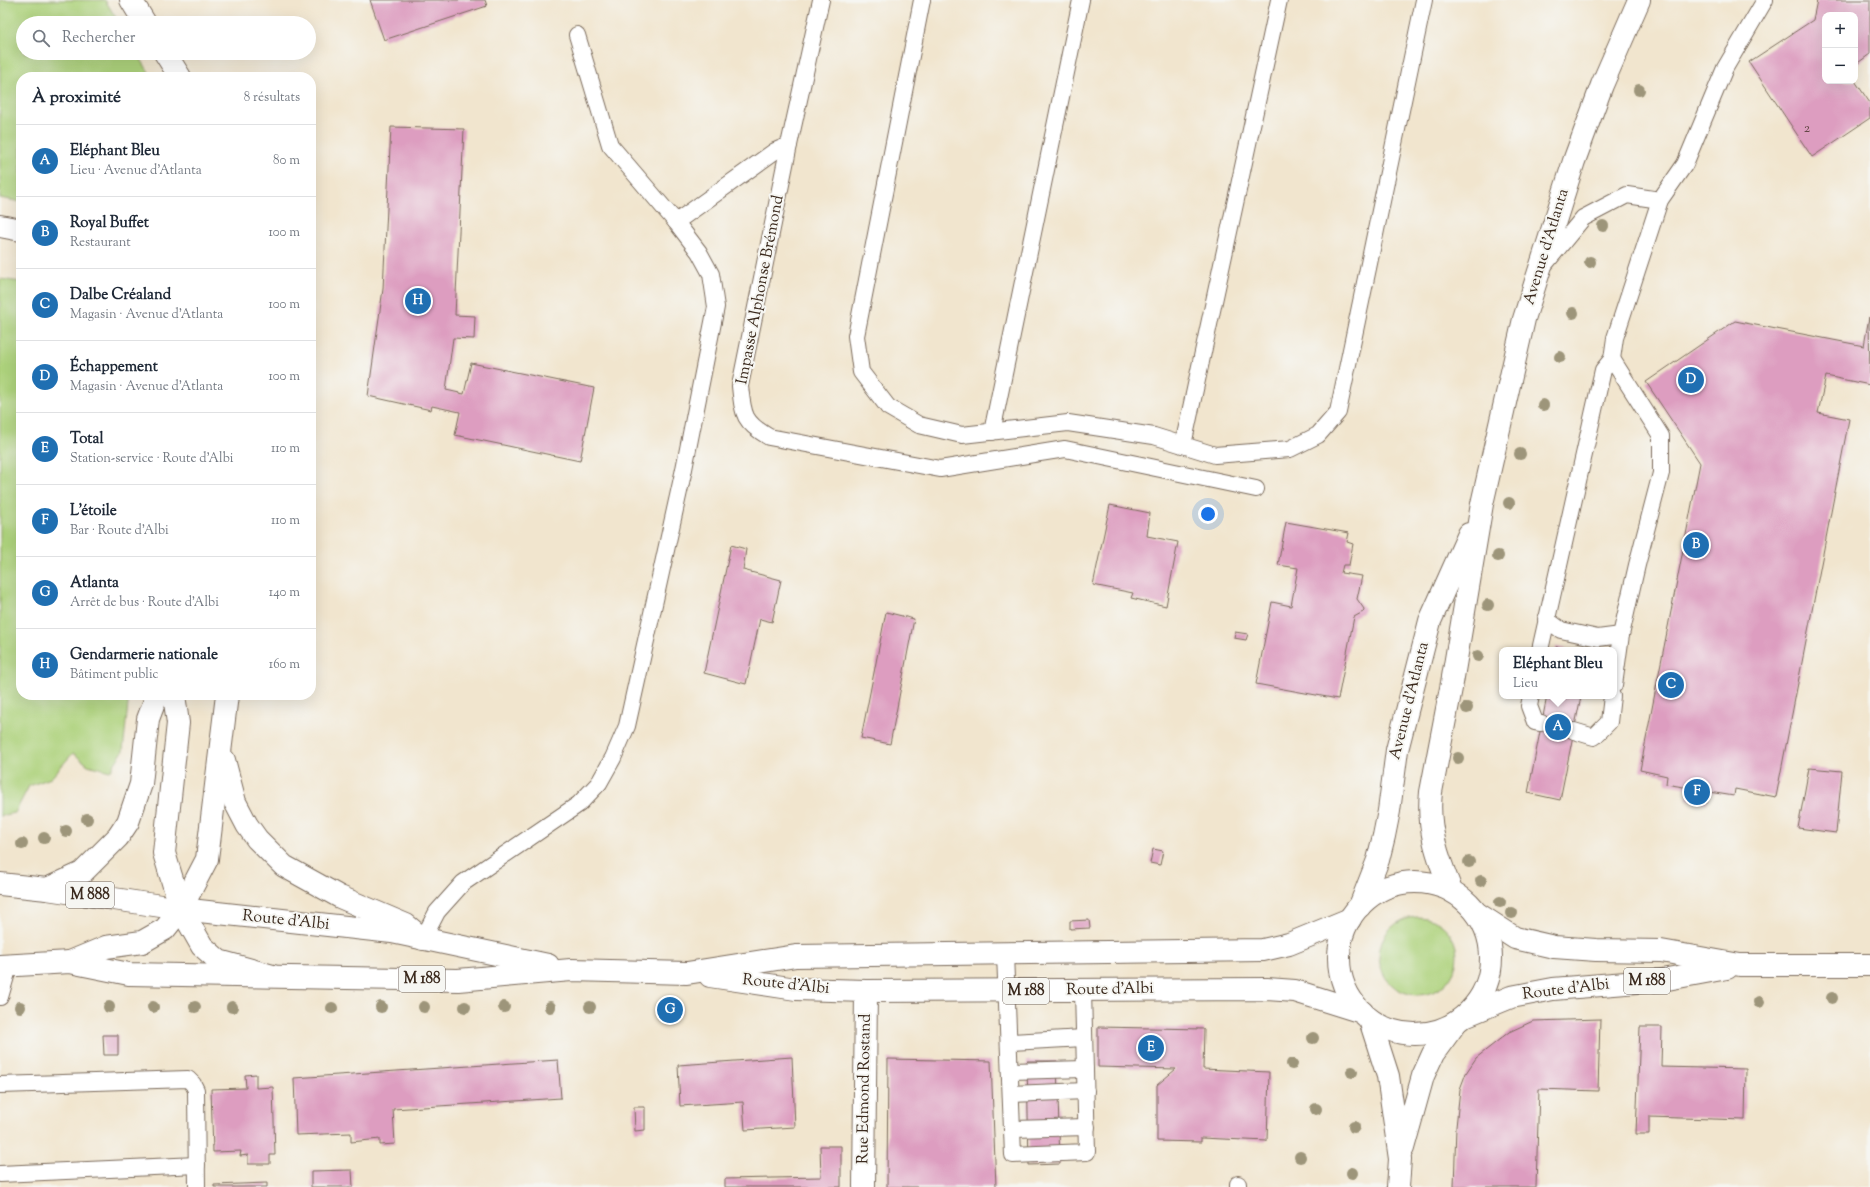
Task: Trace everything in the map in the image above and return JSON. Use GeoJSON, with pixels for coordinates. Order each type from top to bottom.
{"type":"FeatureCollection","features":[{"type":"Feature","properties":{"kind":"main road"},"geometry":{"type":"LineString","coordinates":[[131,0],[141,16]]}},
{"type":"Feature","properties":{"kind":"main road","name":"Avenue d'Atlanta"},"geometry":{"type":"LineString","coordinates":[[1451,890],[1438,858],[1431,830],[1429,810],[1482,504],[1524,319],[1574,161],[1602,85],[1639,0]]}},
{"type":"Feature","properties":{"kind":"main road"},"geometry":{"type":"LineString","coordinates":[[169,60],[177,72]]}},
{"type":"Feature","properties":{"kind":"main road"},"geometry":{"type":"LineString","coordinates":[[0,226],[16,229]]}},
{"type":"Feature","properties":{"kind":"main road","name":"Avenue d'Atlanta"},"geometry":{"type":"LineString","coordinates":[[1366,1016],[1353,1001],[1341,975],[1340,946],[1378,860],[1389,811],[1397,750],[1430,621],[1482,504]]}},
{"type":"Feature","properties":{"kind":"main road"},"geometry":{"type":"LineString","coordinates":[[47,889],[82,873],[118,837],[128,822],[141,784],[148,719],[155,700]]}},
{"type":"Feature","properties":{"kind":"main road"},"geometry":{"type":"LineString","coordinates":[[175,700],[178,723],[164,853],[180,909],[202,946],[219,961],[273,976]]}},
{"type":"Feature","properties":{"kind":"main road"},"geometry":{"type":"LineString","coordinates":[[70,962],[106,947],[142,942],[165,929],[180,909],[207,859],[226,700]]}},
{"type":"Feature","properties":{"kind":"main road"},"geometry":{"type":"LineString","coordinates":[[221,746],[235,802],[257,840],[278,861],[284,866],[340,897],[406,925],[423,939]]}},
{"type":"Feature","properties":{"kind":"main road","name":"Route d'Albi"},"geometry":{"type":"LineString","coordinates":[[687,973],[796,956],[1263,950],[1288,944],[1355,912],[1371,896],[1396,884],[1424,882],[1451,890],[1466,900],[1478,914],[1515,938],[1538,944],[1582,949],[1661,951],[1740,965],[1870,965]]}},
{"type":"Feature","properties":{"kind":"main road","name":"Route d'Albi"},"geometry":{"type":"LineString","coordinates":[[0,884],[47,889],[180,909],[392,932],[571,970]]}},
{"type":"Feature","properties":{"kind":"main road"},"geometry":{"type":"LineString","coordinates":[[1398,1187],[1400,1159],[1423,1076],[1433,1054],[1484,992],[1489,979],[1491,959],[1488,940],[1478,914]]}},
{"type":"Feature","properties":{"kind":"main road","name":"Route d'Albi"},"geometry":{"type":"LineString","coordinates":[[4,966],[70,962],[129,974],[458,980],[571,970],[687,973],[796,989],[866,991],[1281,990],[1294,991],[1366,1016],[1392,1031],[1414,1035],[1435,1032],[1511,997],[1542,991],[1662,980],[1740,965]]}},
{"type":"Feature","properties":{"kind":"main road","name":"Rue Edmond Rostand"},"geometry":{"type":"LineString","coordinates":[[864,1187],[866,991]]}},
{"type":"Feature","properties":{"kind":"main road"},"geometry":{"type":"LineString","coordinates":[[1366,1016],[1388,1076],[1400,1159]]}},
{"type":"Feature","properties":{"kind":"lane","name":"Impasse Alphonse Brémond"},"geometry":{"type":"LineString","coordinates":[[821,0],[789,145],[740,386],[743,412],[753,428],[769,437],[940,469],[1065,449],[1256,489]]}},
{"type":"Feature","properties":{"kind":"lane"},"geometry":{"type":"LineString","coordinates":[[922,0],[856,336],[861,372],[888,407],[919,425],[962,435],[1068,423],[1154,436],[1215,455],[1290,449],[1318,435],[1338,412],[1424,0]]}},
{"type":"Feature","properties":{"kind":"lane"},"geometry":{"type":"LineString","coordinates":[[992,432],[1081,0]]}},
{"type":"Feature","properties":{"kind":"lane"},"geometry":{"type":"LineString","coordinates":[[1183,445],[1279,0]]}},
{"type":"Feature","properties":{"kind":"lane"},"geometry":{"type":"LineString","coordinates":[[1541,647],[1602,370],[1612,359],[1615,338],[1660,200],[1685,164],[1725,68],[1766,0]]}},
{"type":"Feature","properties":{"kind":"lane"},"geometry":{"type":"LineString","coordinates":[[423,939],[437,912],[463,882],[579,804],[600,783],[613,758],[627,726],[684,469],[716,308],[711,274],[699,252],[676,222],[610,145],[577,35]]}},
{"type":"Feature","properties":{"kind":"lane"},"geometry":{"type":"LineString","coordinates":[[676,222],[775,151],[789,145]]}},
{"type":"Feature","properties":{"kind":"lane"},"geometry":{"type":"LineString","coordinates":[[1540,270],[1583,218],[1627,195],[1660,200]]}},
{"type":"Feature","properties":{"kind":"lane"},"geometry":{"type":"LineString","coordinates":[[1612,359],[1661,436],[1661,473],[1637,565],[1621,635],[1617,664]]}},
{"type":"Feature","properties":{"kind":"lane"},"geometry":{"type":"LineString","coordinates":[[1546,619],[1560,630],[1598,638],[1621,635]]}},
{"type":"Feature","properties":{"kind":"lane"},"geometry":{"type":"LineString","coordinates":[[1530,699],[1529,706],[1535,722],[1542,723]]}},
{"type":"Feature","properties":{"kind":"lane"},"geometry":{"type":"LineString","coordinates":[[1574,731],[1594,737],[1609,722],[1612,699]]}},
{"type":"Feature","properties":{"kind":"lane"},"geometry":{"type":"LineString","coordinates":[[1005,954],[1013,1154],[1087,1152],[1083,990]]}},
{"type":"Feature","properties":{"kind":"lane"},"geometry":{"type":"LineString","coordinates":[[0,997],[4,966]]}},
{"type":"Feature","properties":{"kind":"lane"},"geometry":{"type":"LineString","coordinates":[[1009,1042],[1084,1038]]}},
{"type":"Feature","properties":{"kind":"lane"},"geometry":{"type":"LineString","coordinates":[[1010,1071],[1086,1069]]}},
{"type":"Feature","properties":{"kind":"lane"},"geometry":{"type":"LineString","coordinates":[[0,1084],[188,1079],[196,1090],[197,1187]]}},
{"type":"Feature","properties":{"kind":"lane"},"geometry":{"type":"LineString","coordinates":[[1011,1094],[1086,1091]]}},
{"type":"Feature","properties":{"kind":"lane"},"geometry":{"type":"LineString","coordinates":[[1012,1129],[1087,1127]]}},
{"type":"Feature","properties":{"kind":"lane"},"geometry":{"type":"LineString","coordinates":[[0,1174],[197,1165]]}},
{"type":"Feature","properties":{"kind":"green space"},"geometry":{"type":"Polygon","coordinates":[[[0,0],[105,0],[115,16],[16,16],[16,60],[141,60],[149,72],[16,72],[16,201],[0,198],[0,0]]]}},
{"type":"Feature","properties":{"kind":"green space"},"geometry":{"type":"Polygon","coordinates":[[[0,279],[16,281],[16,700],[128,700],[123,751],[110,771],[88,765],[73,753],[51,778],[29,786],[15,813],[0,816],[0,279]]]}},
{"type":"Feature","properties":{"kind":"green space"},"geometry":{"type":"Polygon","coordinates":[[[1418,917],[1433,920],[1445,929],[1454,941],[1457,956],[1454,971],[1445,983],[1433,992],[1418,995],[1403,992],[1391,983],[1382,971],[1379,956],[1382,941],[1391,929],[1403,920],[1418,917]]]}},
{"type":"Feature","properties":{"kind":"building"},"geometry":{"type":"Polygon","coordinates":[[[370,0],[485,0],[487,6],[384,40],[370,0]]]}},
{"type":"Feature","properties":{"kind":"building"},"geometry":{"type":"Polygon","coordinates":[[[1817,0],[1870,0],[1870,54],[1858,63],[1858,12],[1822,12],[1822,84],[1857,84],[1870,103],[1870,118],[1812,157],[1749,62],[1813,20],[1817,0]]]}},
{"type":"Feature","properties":{"kind":"building"},"geometry":{"type":"Polygon","coordinates":[[[391,127],[464,129],[455,315],[475,316],[474,339],[453,338],[446,390],[464,394],[471,363],[594,388],[580,461],[455,435],[460,412],[432,406],[431,410],[368,396],[383,289],[391,127]]]}},
{"type":"Feature","properties":{"kind":"building"},"geometry":{"type":"Polygon","coordinates":[[[1869,317],[1870,385],[1826,376],[1818,413],[1849,419],[1776,797],[1735,789],[1734,796],[1709,792],[1707,803],[1687,799],[1689,788],[1666,784],[1667,776],[1640,770],[1700,463],[1646,382],[1735,321],[1864,346],[1869,317]]]}},
{"type":"Feature","properties":{"kind":"building"},"geometry":{"type":"Polygon","coordinates":[[[1110,505],[1150,513],[1147,536],[1178,542],[1166,606],[1131,598],[1133,593],[1093,585],[1110,505]]]}},
{"type":"Feature","properties":{"kind":"building"},"geometry":{"type":"Polygon","coordinates":[[[1286,522],[1349,533],[1347,542],[1353,544],[1349,565],[1343,565],[1341,573],[1362,576],[1357,599],[1364,609],[1363,612],[1354,617],[1338,699],[1256,684],[1272,602],[1291,606],[1298,568],[1278,565],[1286,522]]]}},
{"type":"Feature","properties":{"kind":"building"},"geometry":{"type":"Polygon","coordinates":[[[731,545],[746,549],[743,570],[781,580],[772,622],[760,619],[746,684],[704,673],[731,545]]]}},
{"type":"Feature","properties":{"kind":"building"},"geometry":{"type":"Polygon","coordinates":[[[886,612],[914,619],[890,744],[861,738],[886,612]]]}},
{"type":"Feature","properties":{"kind":"building"},"geometry":{"type":"Polygon","coordinates":[[[1235,632],[1248,634],[1246,640],[1234,638],[1235,632]]]}},
{"type":"Feature","properties":{"kind":"building"},"geometry":{"type":"Polygon","coordinates":[[[1546,699],[1580,699],[1560,800],[1528,793],[1546,699]]]}},
{"type":"Feature","properties":{"kind":"building"},"geometry":{"type":"Polygon","coordinates":[[[1809,768],[1842,771],[1836,833],[1798,828],[1809,768]]]}},
{"type":"Feature","properties":{"kind":"building"},"geometry":{"type":"Polygon","coordinates":[[[1153,849],[1163,851],[1160,865],[1150,863],[1153,849]]]}},
{"type":"Feature","properties":{"kind":"building"},"geometry":{"type":"Polygon","coordinates":[[[1089,920],[1090,928],[1070,929],[1070,921],[1089,920]]]}},
{"type":"Feature","properties":{"kind":"building"},"geometry":{"type":"Polygon","coordinates":[[[661,1006],[681,1006],[681,1013],[661,1014],[661,1006]]]}},
{"type":"Feature","properties":{"kind":"building"},"geometry":{"type":"Polygon","coordinates":[[[1600,1019],[1598,1091],[1539,1089],[1536,1187],[1454,1187],[1456,1127],[1460,1089],[1466,1073],[1476,1058],[1509,1032],[1533,1021],[1600,1019]]]}},
{"type":"Feature","properties":{"kind":"building"},"geometry":{"type":"Polygon","coordinates":[[[1098,1027],[1204,1029],[1203,1069],[1269,1072],[1267,1141],[1201,1138],[1201,1142],[1157,1141],[1157,1085],[1176,1069],[1098,1067],[1098,1027]]]}},
{"type":"Feature","properties":{"kind":"building"},"geometry":{"type":"Polygon","coordinates":[[[1640,1027],[1662,1027],[1661,1067],[1746,1069],[1745,1120],[1649,1117],[1649,1134],[1636,1134],[1640,1027]]]}},
{"type":"Feature","properties":{"kind":"building"},"geometry":{"type":"Polygon","coordinates":[[[103,1035],[118,1035],[118,1055],[104,1055],[103,1035]]]}},
{"type":"Feature","properties":{"kind":"building"},"geometry":{"type":"Polygon","coordinates":[[[792,1057],[795,1127],[745,1130],[743,1102],[680,1106],[678,1065],[792,1057]]]}},
{"type":"Feature","properties":{"kind":"building"},"geometry":{"type":"Polygon","coordinates":[[[888,1059],[991,1061],[996,1187],[887,1187],[888,1059]]]}},
{"type":"Feature","properties":{"kind":"building"},"geometry":{"type":"Polygon","coordinates":[[[558,1060],[561,1098],[393,1109],[395,1144],[380,1145],[380,1139],[351,1142],[351,1133],[296,1135],[294,1078],[558,1060]]]}},
{"type":"Feature","properties":{"kind":"building"},"geometry":{"type":"Polygon","coordinates":[[[1027,1061],[1057,1061],[1060,1164],[1029,1165],[1027,1061]]]}},
{"type":"Feature","properties":{"kind":"building"},"geometry":{"type":"Polygon","coordinates":[[[256,1074],[256,1088],[273,1087],[275,1155],[270,1155],[270,1164],[248,1164],[248,1155],[240,1156],[241,1151],[213,1152],[211,1089],[246,1088],[245,1075],[256,1074]]]}},
{"type":"Feature","properties":{"kind":"building"},"geometry":{"type":"Polygon","coordinates":[[[634,1107],[645,1107],[645,1130],[635,1131],[634,1107]]]}},
{"type":"Feature","properties":{"kind":"building"},"geometry":{"type":"Polygon","coordinates":[[[820,1146],[841,1146],[841,1187],[725,1187],[725,1179],[821,1177],[820,1146]]]}},
{"type":"Feature","properties":{"kind":"building"},"geometry":{"type":"Polygon","coordinates":[[[352,1170],[353,1187],[311,1187],[311,1171],[352,1170]]]}},
{"type":"Feature","properties":{"kind":"building"},"geometry":{"type":"Polygon","coordinates":[[[267,1183],[267,1187],[214,1187],[214,1185],[267,1183]]]}},
{"type":"Feature","properties":{"kind":"place","name":"Gendarmerie nationale"},"geometry":{"type":"Point","coordinates":[418,301]}},
{"type":"Feature","properties":{"kind":"place","name":"Échappement"},"geometry":{"type":"Point","coordinates":[1691,380]}},
{"type":"Feature","properties":{"kind":"place","name":"Royal Buffet"},"geometry":{"type":"Point","coordinates":[1696,545]}},
{"type":"Feature","properties":{"kind":"place","name":"Dalbe Créaland"},"geometry":{"type":"Point","coordinates":[1671,685]}},
{"type":"Feature","properties":{"kind":"place","name":"Eléphant Bleu"},"geometry":{"type":"Point","coordinates":[1558,727]}},
{"type":"Feature","properties":{"kind":"place","name":"L'étoile"},"geometry":{"type":"Point","coordinates":[1697,792]}},
{"type":"Feature","properties":{"kind":"place","name":"Atlanta"},"geometry":{"type":"Point","coordinates":[670,1010]}},
{"type":"Feature","properties":{"kind":"place","name":"Total"},"geometry":{"type":"Point","coordinates":[1151,1048]}}]}
